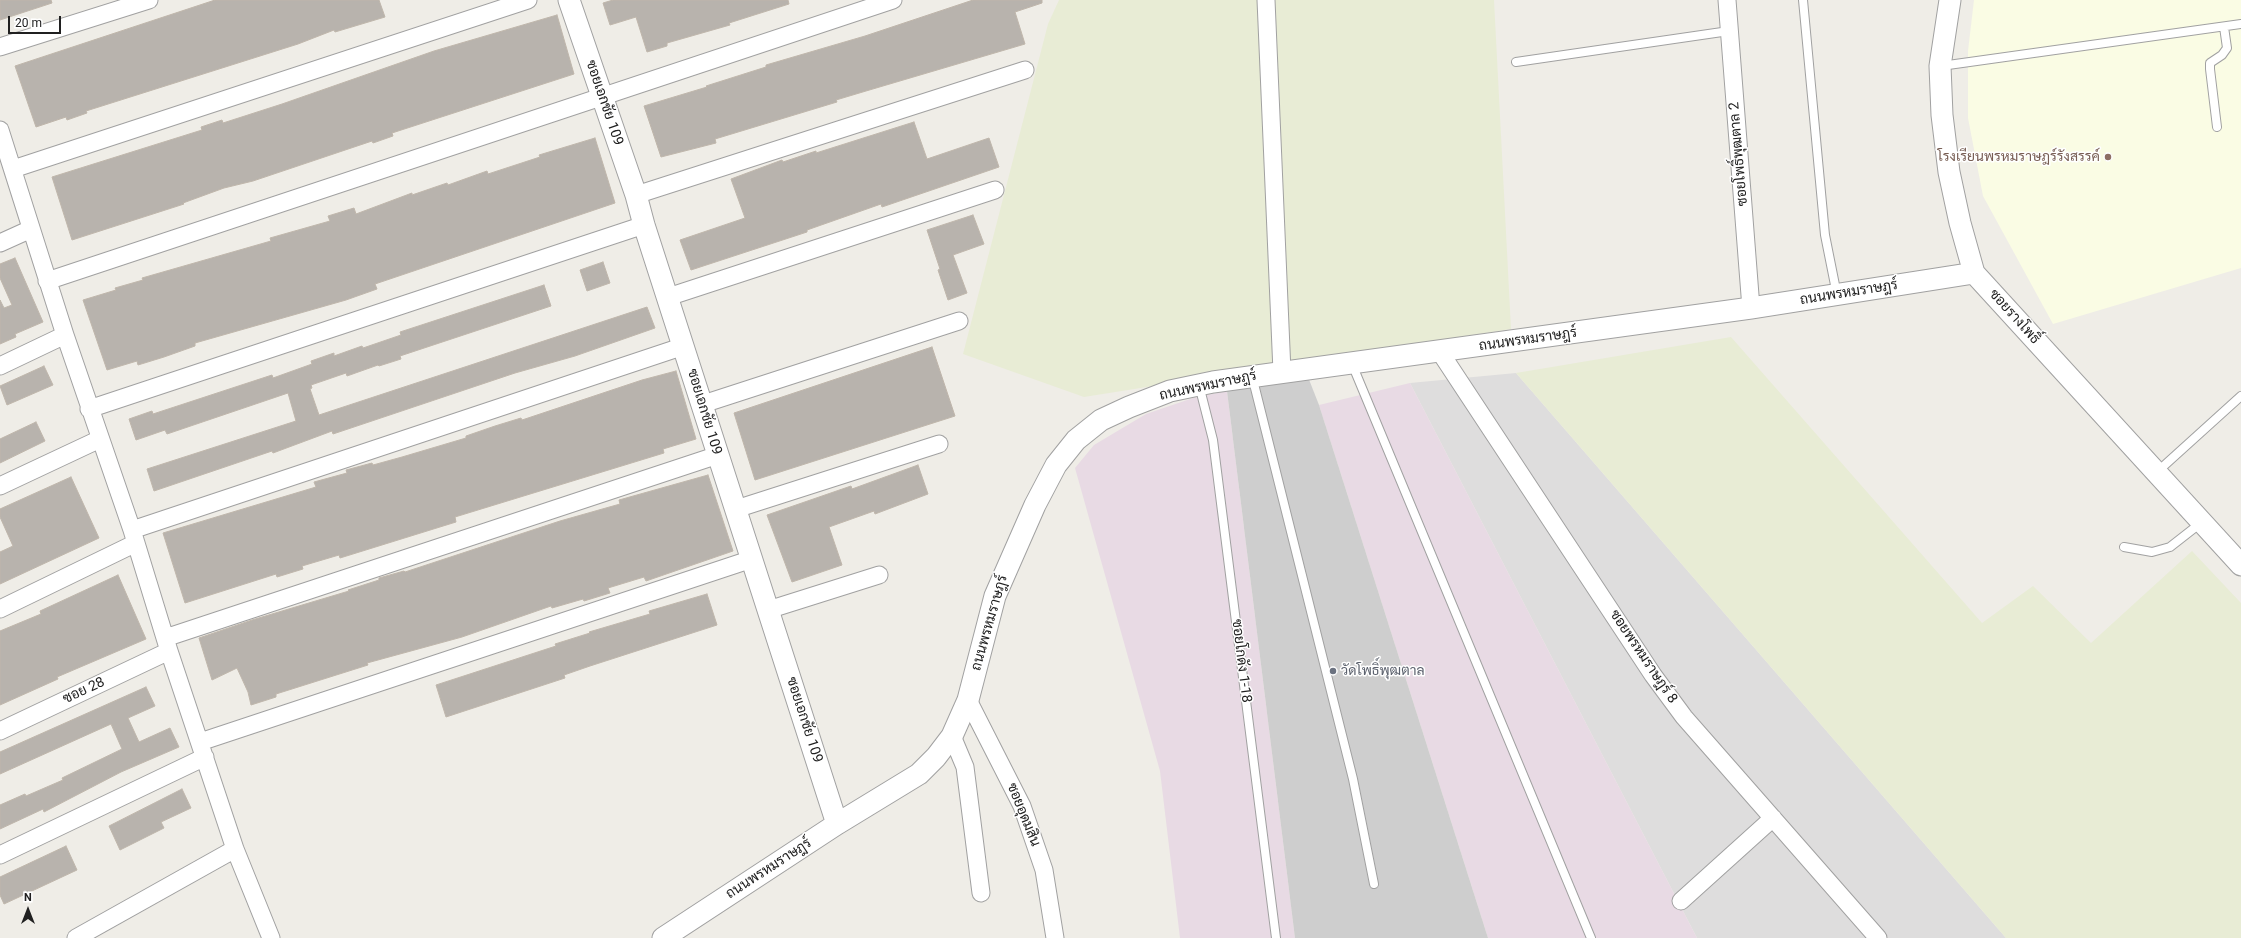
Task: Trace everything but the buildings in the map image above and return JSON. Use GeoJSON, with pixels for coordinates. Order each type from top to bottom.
{"type":"FeatureCollection","features":[{"type":"Feature","properties":{"kind":"street"},"geometry":{"type":"LineString","coordinates":[[0,48],[149,0]]}},
{"type":"Feature","properties":{"kind":"street"},"geometry":{"type":"LineString","coordinates":[[13,169],[528,0]]}},
{"type":"Feature","properties":{"kind":"street","name":"ซอยเอกชัย 109"},"geometry":{"type":"LineString","coordinates":[[569,0],[636,195],[644,225],[703,404],[718,455],[837,824]]}},
{"type":"Feature","properties":{"kind":"street"},"geometry":{"type":"LineString","coordinates":[[48,281],[893,0]]}},
{"type":"Feature","properties":{"kind":"street"},"geometry":{"type":"LineString","coordinates":[[1266,0],[1282,372]]}},
{"type":"Feature","properties":{"kind":"street","name":"ซอยโพธิ์พุฒตาล 2"},"geometry":{"type":"LineString","coordinates":[[1726,0],[1751,308]]}},
{"type":"Feature","properties":{"kind":"street","name":"ซอยรางโพธิ์"},"geometry":{"type":"LineString","coordinates":[[1950,0],[1940,66],[1942,115],[1949,172],[1960,223],[1974,273],[2241,565]]}},
{"type":"Feature","properties":{"kind":"street"},"geometry":{"type":"LineString","coordinates":[[636,195],[1025,70]]}},
{"type":"Feature","properties":{"kind":"street"},"geometry":{"type":"LineString","coordinates":[[0,130],[89,409],[134,536],[167,645],[235,849],[271,938]]}},
{"type":"Feature","properties":{"kind":"street"},"geometry":{"type":"LineString","coordinates":[[668,297],[996,190]]}},
{"type":"Feature","properties":{"kind":"street"},"geometry":{"type":"LineString","coordinates":[[89,409],[644,225]]}},
{"type":"Feature","properties":{"kind":"street"},"geometry":{"type":"LineString","coordinates":[[0,243],[31,229]]}},
{"type":"Feature","properties":{"kind":"street","name":"ถนนพรหมราษฎร์"},"geometry":{"type":"LineString","coordinates":[[663,938],[837,824],[919,774],[952,736],[968,700],[996,596],[1015,547],[1056,465],[1076,440],[1101,420],[1128,407],[1163,394],[1199,385],[1252,376],[1352,364],[1751,308],[1974,273]]}},
{"type":"Feature","properties":{"kind":"street"},"geometry":{"type":"LineString","coordinates":[[703,404],[959,321]]}},
{"type":"Feature","properties":{"kind":"street"},"geometry":{"type":"LineString","coordinates":[[0,366],[65,335]]}},
{"type":"Feature","properties":{"kind":"street"},"geometry":{"type":"LineString","coordinates":[[0,609],[134,536],[684,346]]}},
{"type":"Feature","properties":{"kind":"street","name":"ซอยพรหมราษฎร์ 8"},"geometry":{"type":"LineString","coordinates":[[1440,352],[1653,675],[1684,717],[1878,938]]}},
{"type":"Feature","properties":{"kind":"street"},"geometry":{"type":"LineString","coordinates":[[0,486],[100,439]]}},
{"type":"Feature","properties":{"kind":"street"},"geometry":{"type":"LineString","coordinates":[[736,509],[939,444]]}},
{"type":"Feature","properties":{"kind":"street","name":"ซอย 28"},"geometry":{"type":"LineString","coordinates":[[0,732],[167,645],[718,455]]}},
{"type":"Feature","properties":{"kind":"street"},"geometry":{"type":"LineString","coordinates":[[0,855],[202,749],[752,559]]}},
{"type":"Feature","properties":{"kind":"street"},"geometry":{"type":"LineString","coordinates":[[768,610],[879,575]]}},
{"type":"Feature","properties":{"kind":"street","name":"ซอยอุดมสิน"},"geometry":{"type":"LineString","coordinates":[[968,700],[1022,806],[1044,870],[1055,938]]}},
{"type":"Feature","properties":{"kind":"street"},"geometry":{"type":"LineString","coordinates":[[952,736],[965,767],[981,893]]}},
{"type":"Feature","properties":{"kind":"street"},"geometry":{"type":"LineString","coordinates":[[1681,901],[1773,818]]}},
{"type":"Feature","properties":{"kind":"street"},"geometry":{"type":"LineString","coordinates":[[76,938],[235,849]]}},
{"type":"Feature","properties":{"kind":"lane"},"geometry":{"type":"LineString","coordinates":[[1803,0],[1824,227],[1837,295]]}},
{"type":"Feature","properties":{"kind":"lane"},"geometry":{"type":"LineString","coordinates":[[1940,66],[2241,24]]}},
{"type":"Feature","properties":{"kind":"lane"},"geometry":{"type":"LineString","coordinates":[[2217,127],[2210,63],[2222,55],[2227,48],[2224,27]]}},
{"type":"Feature","properties":{"kind":"lane"},"geometry":{"type":"LineString","coordinates":[[1516,62],[1729,31]]}},
{"type":"Feature","properties":{"kind":"lane"},"geometry":{"type":"LineString","coordinates":[[1352,364],[1592,938]]}},
{"type":"Feature","properties":{"kind":"lane"},"geometry":{"type":"LineString","coordinates":[[1252,376],[1353,779],[1374,884]]}},
{"type":"Feature","properties":{"kind":"lane","name":"ซอยโกดัง 1-18"},"geometry":{"type":"LineString","coordinates":[[1199,385],[1213,440],[1276,938]]}},
{"type":"Feature","properties":{"kind":"lane"},"geometry":{"type":"LineString","coordinates":[[2157,473],[2241,396]]}},
{"type":"Feature","properties":{"kind":"lane"},"geometry":{"type":"LineString","coordinates":[[2124,548],[2152,552],[2170,547],[2202,522]]}},
{"type":"Feature","properties":{"kind":"shaded area"},"geometry":{"type":"Polygon","coordinates":[[[1059,0],[1494,0],[1511,329],[1084,397],[963,354],[1048,24],[1059,0]]]}},
{"type":"Feature","properties":{"kind":"shaded area","name":"โรงเรียนพรหมราษฎร์รังสรรค์"},"geometry":{"type":"Polygon","coordinates":[[[1974,0],[2241,0],[2241,268],[2053,324],[1983,196],[1968,118],[1968,51],[1974,0]]]}},
{"type":"Feature","properties":{"kind":"shaded area"},"geometry":{"type":"Polygon","coordinates":[[[1731,337],[1982,623],[2033,586],[2091,643],[2192,551],[2241,603],[2241,938],[2006,938],[1516,373],[1731,337]]]}},
{"type":"Feature","properties":{"kind":"shaded area"},"geometry":{"type":"Polygon","coordinates":[[[1516,373],[2006,938],[1697,938],[1410,383],[1516,373]]]}},
{"type":"Feature","properties":{"kind":"shaded area","name":"วัดโพธิ์พุฒตาล"},"geometry":{"type":"Polygon","coordinates":[[[1308,377],[1319,405],[1488,938],[1295,938],[1227,391],[1308,377]]]}},
{"type":"Feature","properties":{"kind":"shaded area"},"geometry":{"type":"Polygon","coordinates":[[[1410,383],[1697,938],[1488,938],[1319,405],[1410,383]]]}},
{"type":"Feature","properties":{"kind":"shaded area"},"geometry":{"type":"Polygon","coordinates":[[[1227,391],[1295,938],[1180,938],[1160,771],[1075,468],[1094,445],[1146,414],[1193,398],[1227,391]]]}},
{"type":"Feature","properties":{"kind":"place","name":"โรงเรียนพรหมราษฎร์รังสรรค์"},"geometry":{"type":"Point","coordinates":[2108,157]}},
{"type":"Feature","properties":{"kind":"place","name":"วัดโพธิ์พุฒตาล"},"geometry":{"type":"Point","coordinates":[1333,671]}}]}
